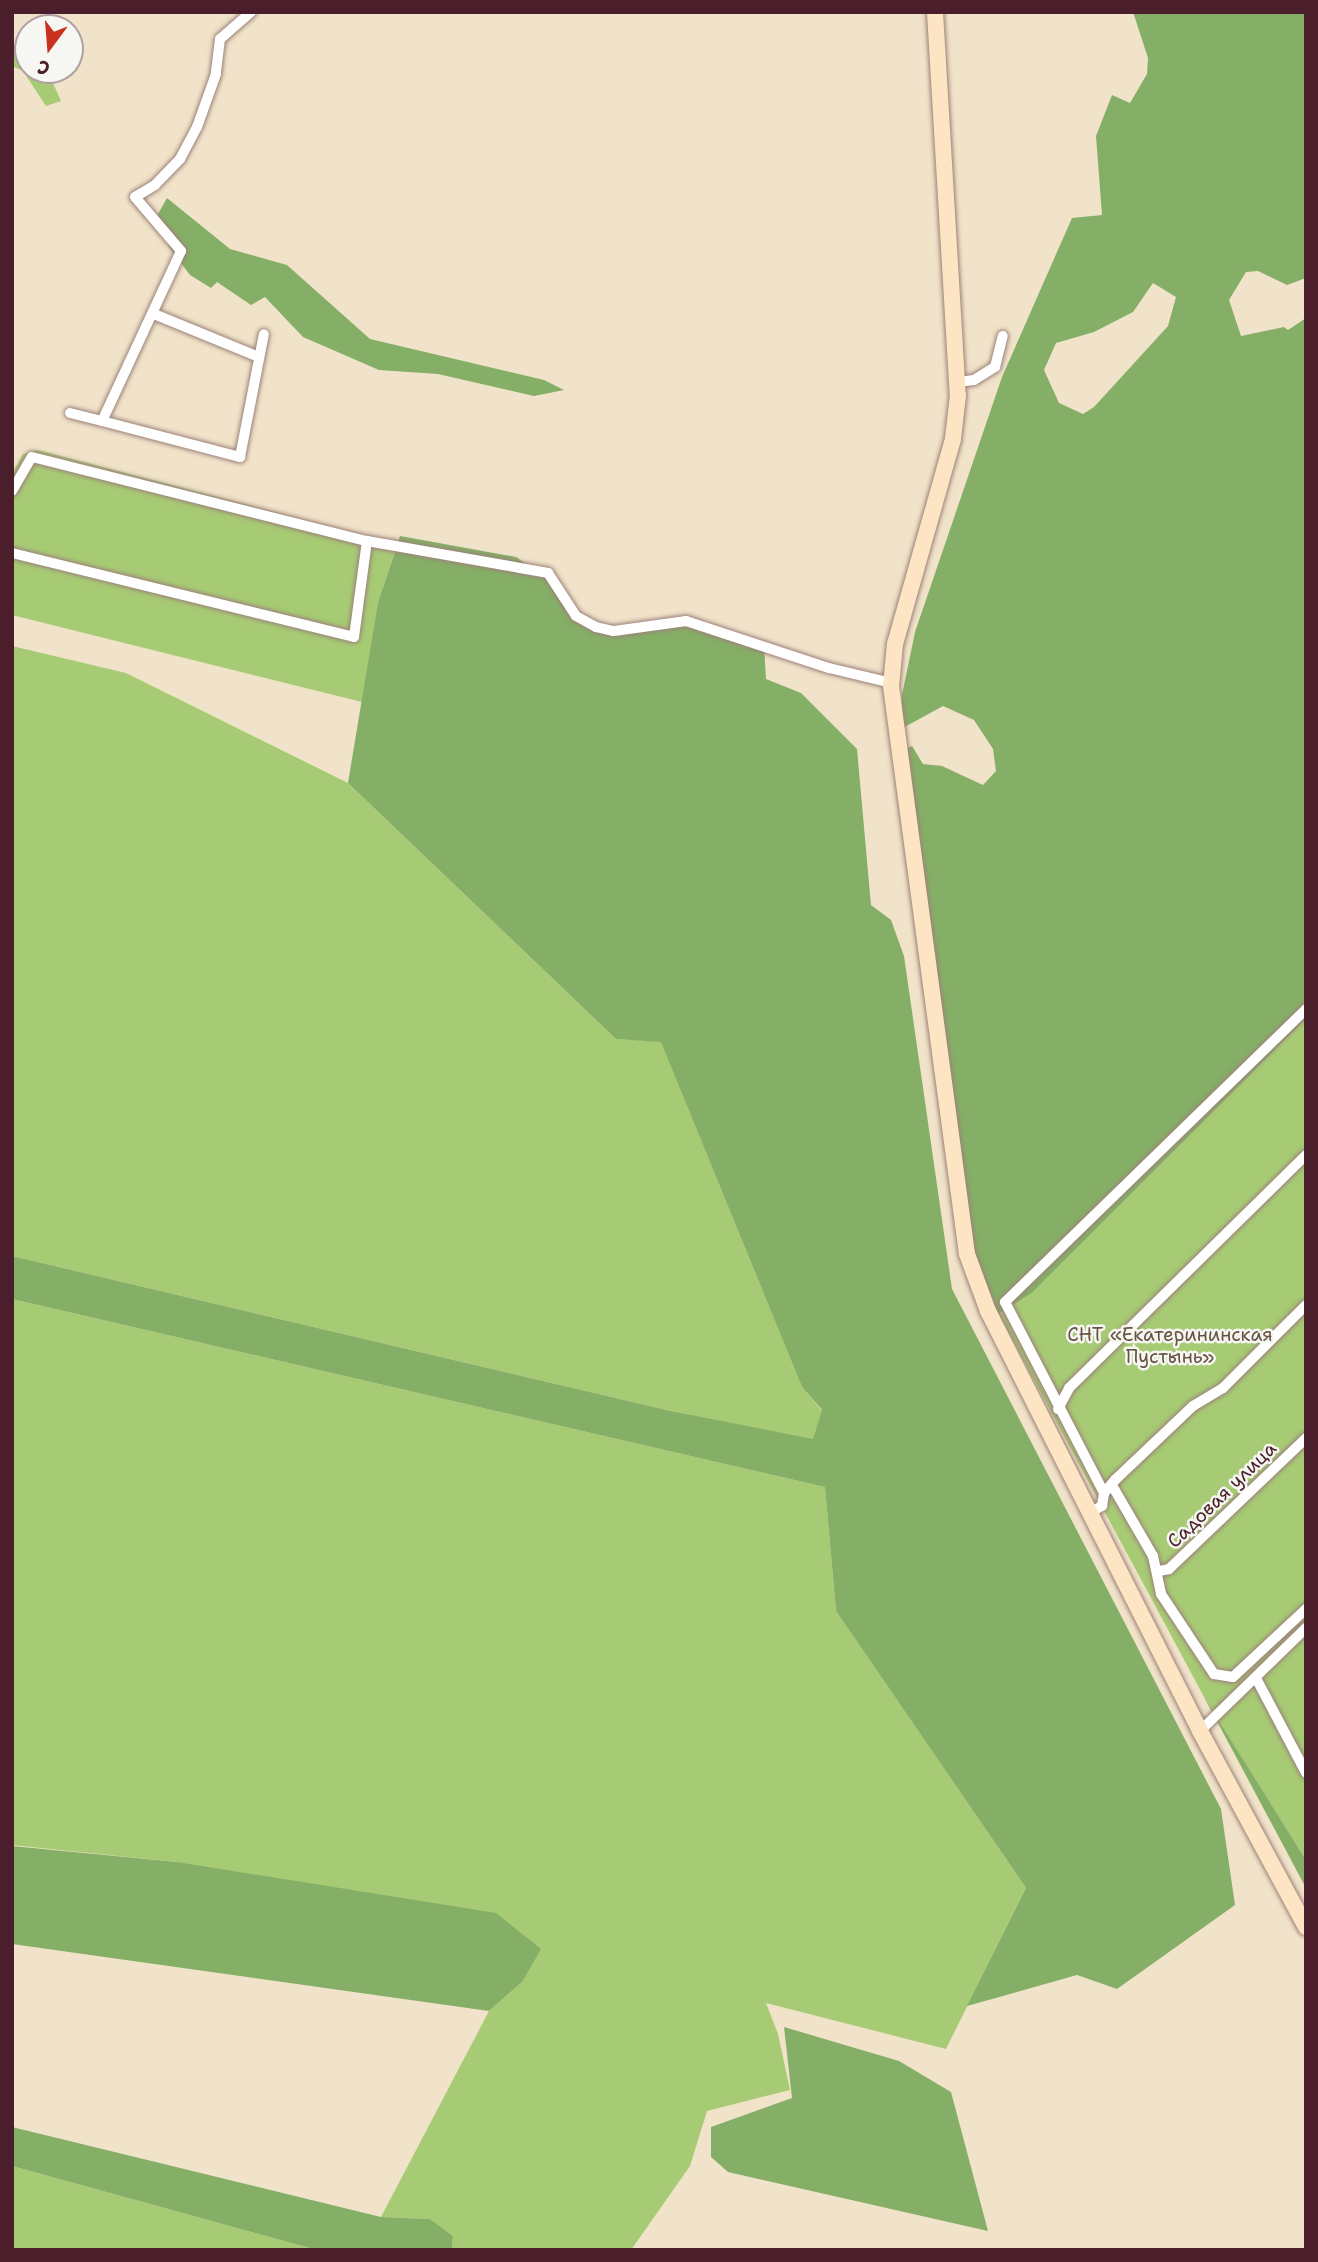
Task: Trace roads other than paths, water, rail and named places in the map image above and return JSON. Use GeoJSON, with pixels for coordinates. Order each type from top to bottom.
{"type":"FeatureCollection","features":[{"type":"Feature","properties":{"kind":"main road"},"geometry":{"type":"LineString","coordinates":[[936,12],[958,382],[953,439],[901,617],[891,682],[963,1227],[977,1289],[1200,1731],[1306,1927]]}},
{"type":"Feature","properties":{"kind":"street"},"geometry":{"type":"LineString","coordinates":[[102,422],[181,251],[135,197],[155,185],[180,159],[197,127],[216,74],[220,39],[251,12]]}},
{"type":"Feature","properties":{"kind":"street"},"geometry":{"type":"LineString","coordinates":[[154,314],[259,357]]}},
{"type":"Feature","properties":{"kind":"street"},"geometry":{"type":"LineString","coordinates":[[71,413],[240,457],[264,334]]}},
{"type":"Feature","properties":{"kind":"street"},"geometry":{"type":"LineString","coordinates":[[958,382],[974,380],[995,367],[1003,336]]}},
{"type":"Feature","properties":{"kind":"street"},"geometry":{"type":"LineString","coordinates":[[12,491],[32,457],[367,541],[548,573],[576,616],[596,627],[614,631],[686,621],[829,668],[891,682]]}},
{"type":"Feature","properties":{"kind":"street"},"geometry":{"type":"LineString","coordinates":[[12,553],[354,637],[367,541]]}},
{"type":"Feature","properties":{"kind":"street"},"geometry":{"type":"LineString","coordinates":[[993,1321],[1004,1302],[1306,1009]]}},
{"type":"Feature","properties":{"kind":"street"},"geometry":{"type":"LineString","coordinates":[[1058,1409],[1069,1388],[1306,1155]]}},
{"type":"Feature","properties":{"kind":"street"},"geometry":{"type":"LineString","coordinates":[[1004,1302],[1058,1409],[1158,1571],[1155,1579],[1161,1594],[1189,1642],[1214,1674],[1233,1677],[1306,1609]]}},
{"type":"Feature","properties":{"kind":"street"},"geometry":{"type":"LineString","coordinates":[[1091,1512],[1102,1506],[1115,1480],[1193,1406],[1223,1388],[1306,1304]]}},
{"type":"Feature","properties":{"kind":"street","name":"Садовая улица"},"geometry":{"type":"LineString","coordinates":[[1158,1571],[1169,1569],[1306,1438]]}},
{"type":"Feature","properties":{"kind":"street"},"geometry":{"type":"LineString","coordinates":[[1200,1731],[1306,1628]]}},
{"type":"Feature","properties":{"kind":"street"},"geometry":{"type":"LineString","coordinates":[[1256,1678],[1306,1773]]}},
{"type":"Feature","properties":{"kind":"street"},"geometry":{"type":"LineString","coordinates":[[1296,1752],[1306,1742]]}},
{"type":"Feature","properties":{"kind":"park label","name":"СНТ «Екатерининская Пустынь»"},"geometry":{"type":"Point","coordinates":[1170,1346]}}]}
